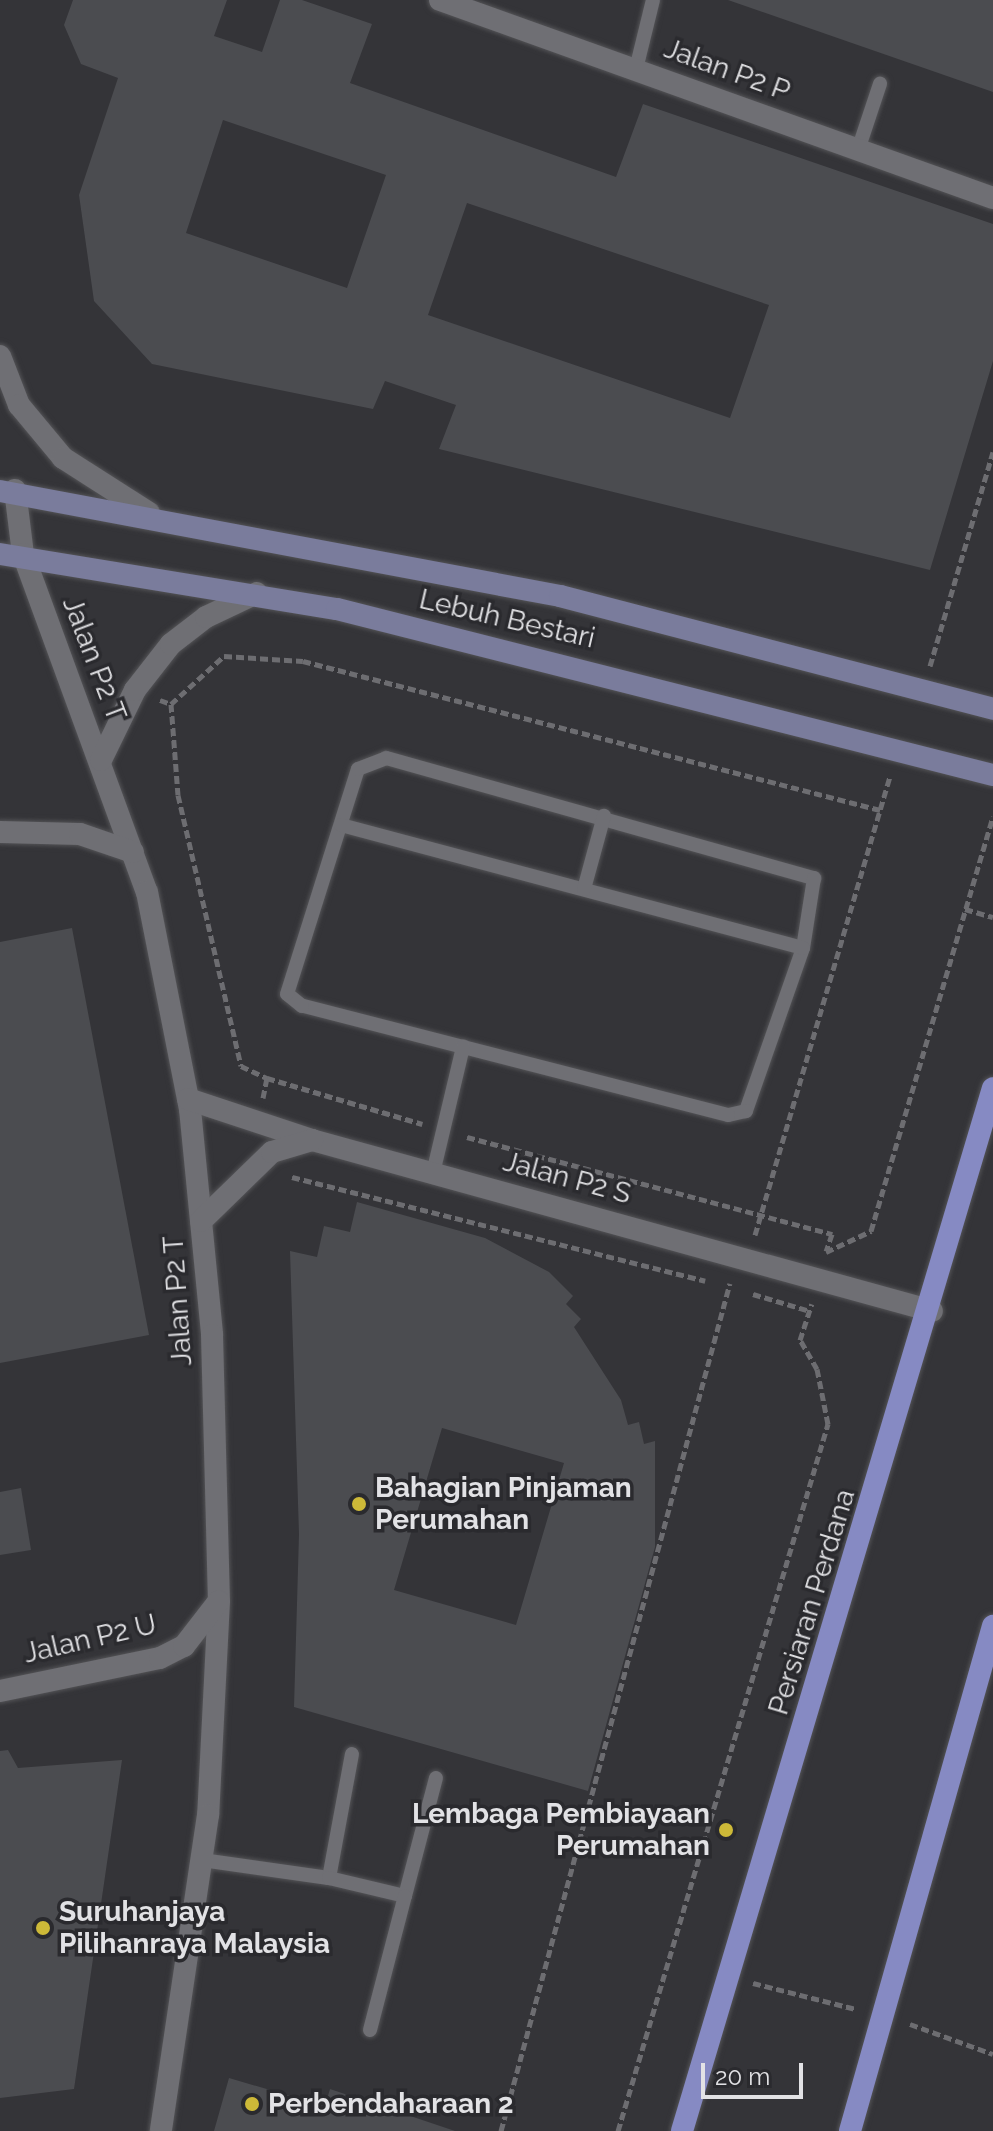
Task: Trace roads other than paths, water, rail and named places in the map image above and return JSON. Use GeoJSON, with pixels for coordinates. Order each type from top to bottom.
{"type":"FeatureCollection","features":[{"type":"Feature","properties":{"kind":"main road","name":"Lebuh Bestari"},"geometry":{"type":"LineString","coordinates":[[7,490],[149,513],[560,596],[993,709]]}},
{"type":"Feature","properties":{"kind":"main road","name":"Lebuh Bestari"},"geometry":{"type":"LineString","coordinates":[[11,554],[257,593],[898,749],[993,775]]}},
{"type":"Feature","properties":{"kind":"main road","name":"Persiaran Perdana"},"geometry":{"type":"LineString","coordinates":[[682,2131],[932,1311],[993,1088]]}},
{"type":"Feature","properties":{"kind":"main road"},"geometry":{"type":"LineString","coordinates":[[850,2131],[993,1626]]}},
{"type":"Feature","properties":{"kind":"street","name":"Jalan P2 P"},"geometry":{"type":"LineString","coordinates":[[440,0],[993,198]]}},
{"type":"Feature","properties":{"kind":"street"},"geometry":{"type":"LineString","coordinates":[[0,356],[19,405],[63,458],[149,513]]}},
{"type":"Feature","properties":{"kind":"street","name":"Jalan P2 T"},"geometry":{"type":"LineString","coordinates":[[7,490],[11,554],[101,760],[133,852],[188,1099],[212,1335],[219,1601],[202,1860],[161,2131]]}},
{"type":"Feature","properties":{"kind":"street"},"geometry":{"type":"LineString","coordinates":[[101,760],[135,690],[171,644],[206,617],[257,593]]}},
{"type":"Feature","properties":{"kind":"street"},"geometry":{"type":"LineString","coordinates":[[0,832],[80,834],[133,852]]}},
{"type":"Feature","properties":{"kind":"street","name":"Jalan P2 S"},"geometry":{"type":"LineString","coordinates":[[188,1099],[312,1140],[743,1256],[932,1311]]}},
{"type":"Feature","properties":{"kind":"street"},"geometry":{"type":"LineString","coordinates":[[201,1221],[272,1152],[312,1140]]}},
{"type":"Feature","properties":{"kind":"street","name":"Jalan P2 U"},"geometry":{"type":"LineString","coordinates":[[0,1691],[160,1658],[184,1646],[219,1601]]}},
{"type":"Feature","properties":{"kind":"lane"},"geometry":{"type":"LineString","coordinates":[[636,69],[653,0]]}},
{"type":"Feature","properties":{"kind":"lane"},"geometry":{"type":"LineString","coordinates":[[858,150],[880,84]]}},
{"type":"Feature","properties":{"kind":"lane"},"geometry":{"type":"LineString","coordinates":[[386,758],[604,816],[814,878],[803,948],[746,1111],[728,1115],[302,1006],[287,994],[358,769],[386,758]]}},
{"type":"Feature","properties":{"kind":"lane"},"geometry":{"type":"LineString","coordinates":[[584,889],[604,816]]}},
{"type":"Feature","properties":{"kind":"lane"},"geometry":{"type":"LineString","coordinates":[[341,825],[803,948]]}},
{"type":"Feature","properties":{"kind":"lane"},"geometry":{"type":"LineString","coordinates":[[433,1173],[463,1047]]}},
{"type":"Feature","properties":{"kind":"lane"},"geometry":{"type":"LineString","coordinates":[[329,1878],[352,1754]]}},
{"type":"Feature","properties":{"kind":"lane"},"geometry":{"type":"LineString","coordinates":[[370,2030],[436,1778]]}},
{"type":"Feature","properties":{"kind":"lane"},"geometry":{"type":"LineString","coordinates":[[202,1860],[329,1878],[405,1896]]}},
{"type":"Feature","properties":{"kind":"place","name":"Bahagian Pinjaman Perumahan"},"geometry":{"type":"Point","coordinates":[359,1504]}},
{"type":"Feature","properties":{"kind":"place","name":"Lembaga Pembiayaan Perumahan"},"geometry":{"type":"Point","coordinates":[726,1830]}},
{"type":"Feature","properties":{"kind":"place","name":"Suruhanjaya Pilihanraya Malaysia"},"geometry":{"type":"Point","coordinates":[43,1928]}},
{"type":"Feature","properties":{"kind":"place","name":"Perbendaharaan 2"},"geometry":{"type":"Point","coordinates":[252,2104]}}]}
